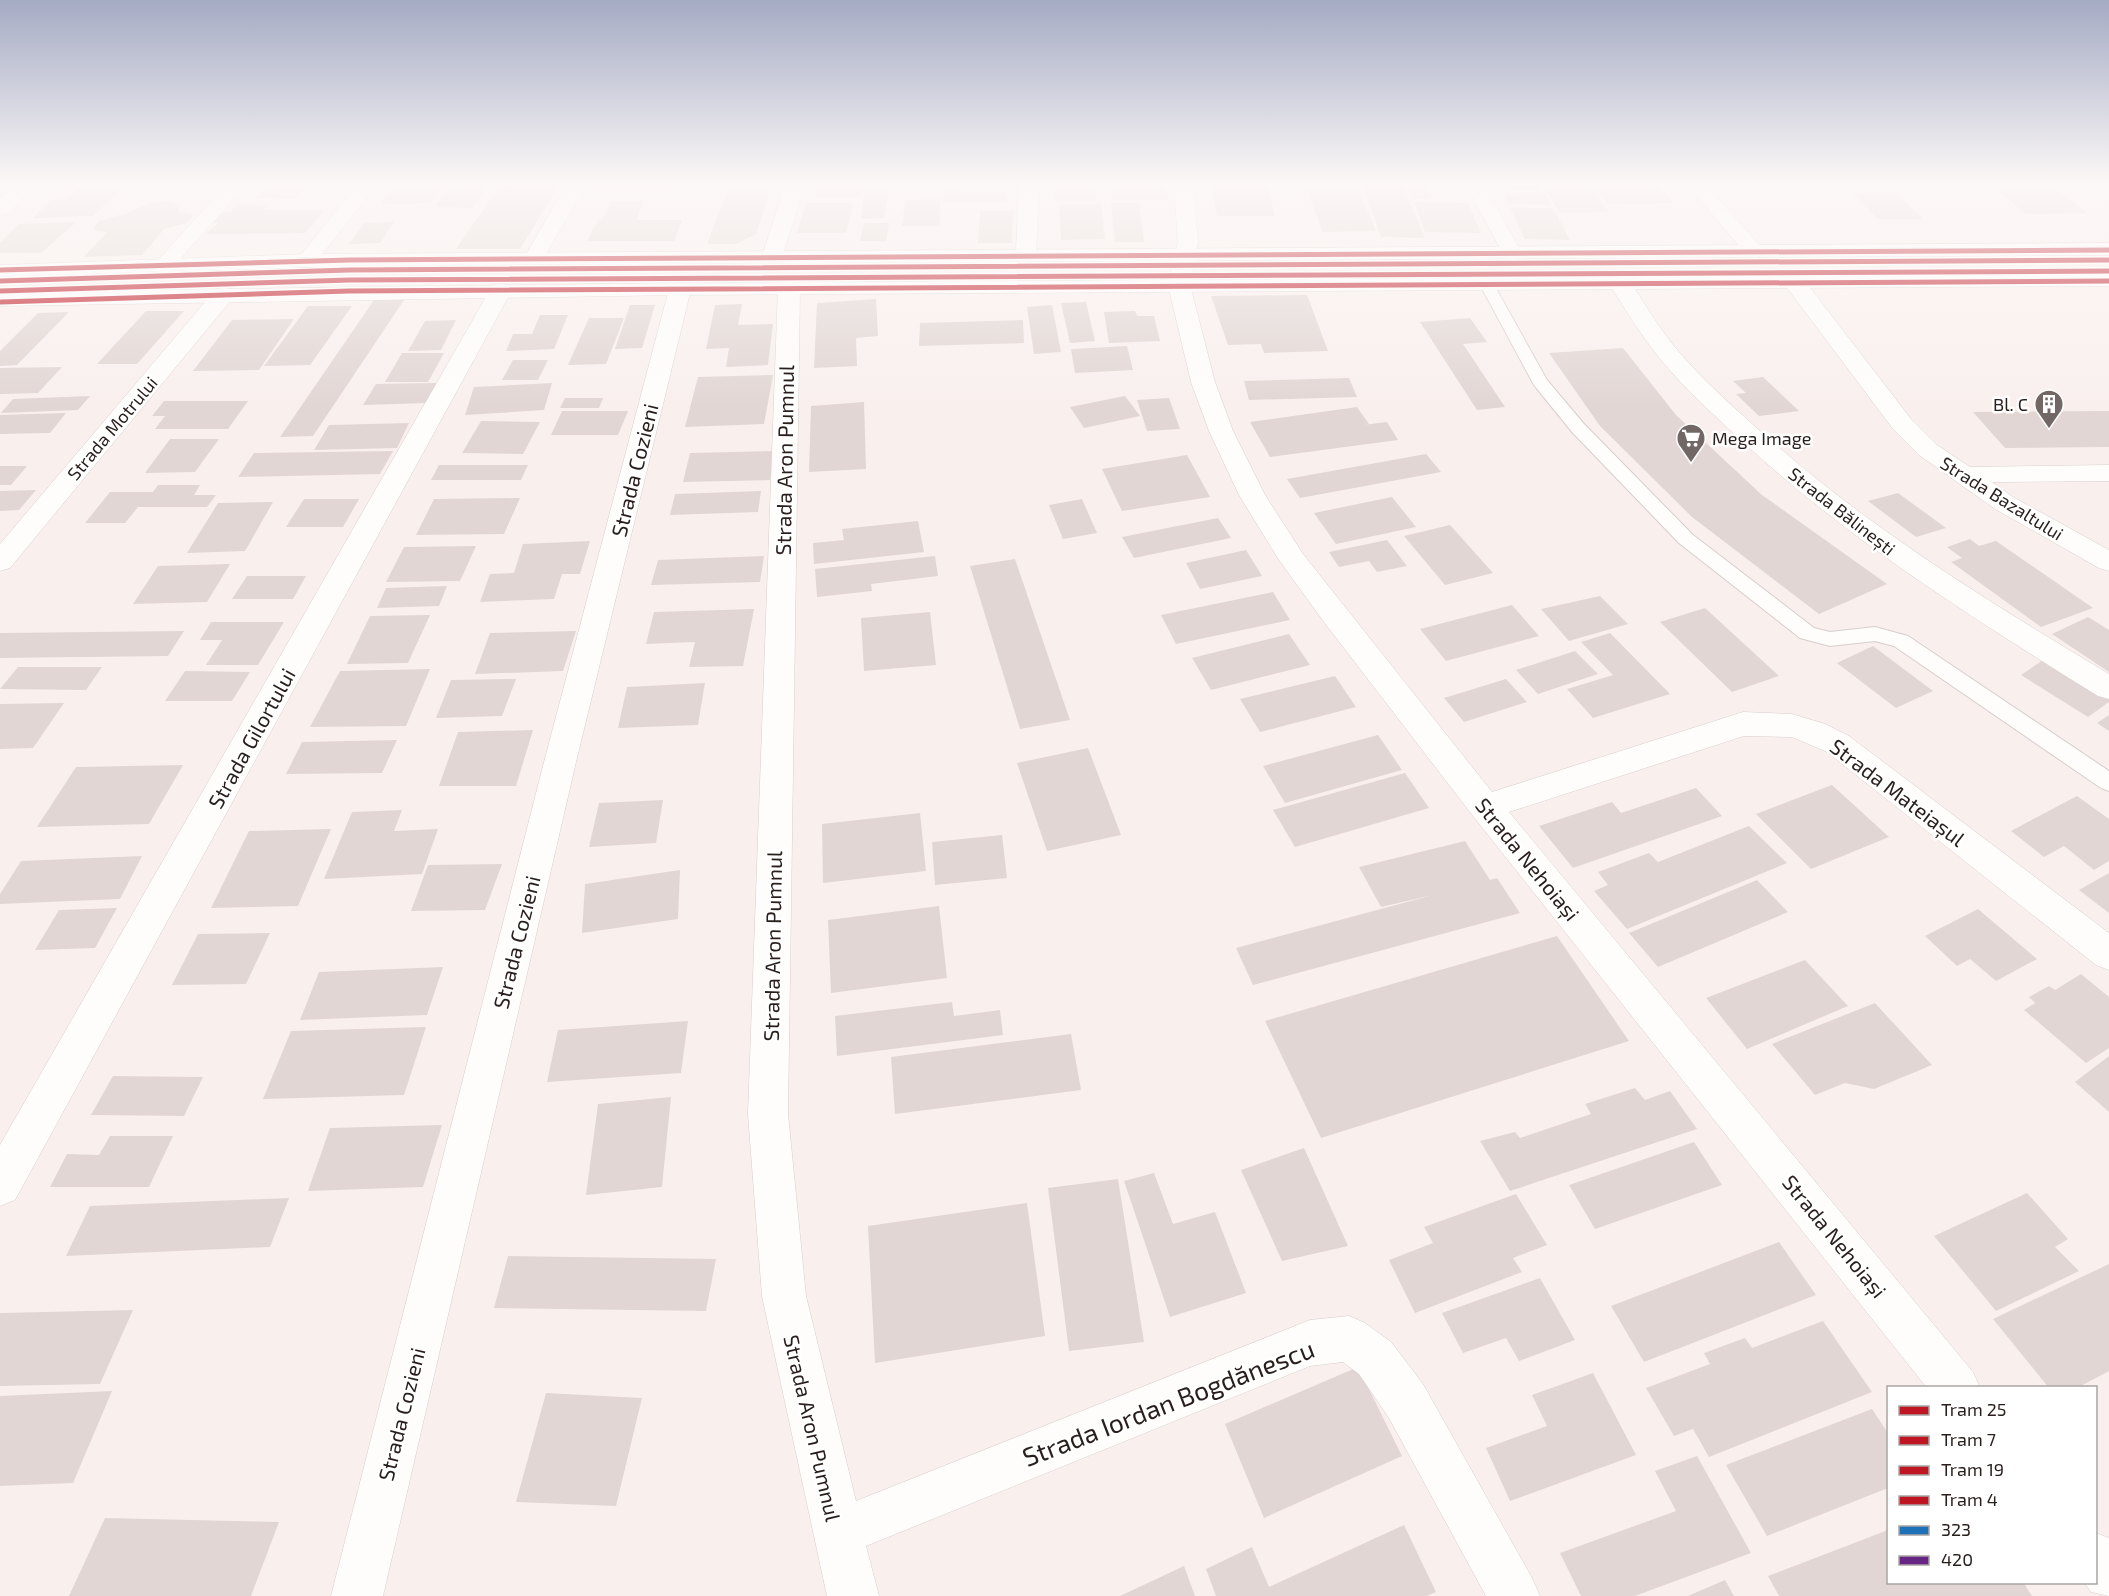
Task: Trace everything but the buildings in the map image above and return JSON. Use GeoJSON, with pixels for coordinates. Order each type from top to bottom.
{"type":"FeatureCollection","features":[{"type":"Feature","properties":{"kind":"street"},"geometry":{"type":"LineString","coordinates":[[166,263],[170,258]]}},
{"type":"Feature","properties":{"kind":"street"},"geometry":{"type":"LineString","coordinates":[[0,271],[166,263],[480,258]]}},
{"type":"Feature","properties":{"kind":"street"},"geometry":{"type":"LineString","coordinates":[[1065,258],[1183,269],[1486,283],[2109,280]]}},
{"type":"Feature","properties":{"kind":"street","name":"Strada Nehoiași"},"geometry":{"type":"LineString","coordinates":[[1185,258],[1183,269],[1203,382],[1221,431],[1252,495],[1293,560],[1485,807],[1955,1386]]}},
{"type":"Feature","properties":{"kind":"street"},"geometry":{"type":"LineString","coordinates":[[0,300],[224,294],[789,288],[1399,258]]}},
{"type":"Feature","properties":{"kind":"street","name":"Strada Bazaltului"},"geometry":{"type":"LineString","coordinates":[[1793,281],[1902,424],[1928,450],[1961,475],[2004,502],[2109,562]]}},
{"type":"Feature","properties":{"kind":"street","name":"Strada Bălinești"},"geometry":{"type":"LineString","coordinates":[[1619,282],[1676,363],[1766,450],[1872,537],[1983,612],[2109,688]]}},
{"type":"Feature","properties":{"kind":"street","name":"Strada Aron Pumnul"},"geometry":{"type":"LineString","coordinates":[[789,288],[768,1114],[784,1296],[853,1596]]}},
{"type":"Feature","properties":{"kind":"street","name":"Strada Cozieni"},"geometry":{"type":"LineString","coordinates":[[357,1596],[560,762],[680,289]]}},
{"type":"Feature","properties":{"kind":"street","name":"Strada Gilortului"},"geometry":{"type":"LineString","coordinates":[[0,1185],[501,290]]}},
{"type":"Feature","properties":{"kind":"street","name":"Strada Motrului"},"geometry":{"type":"LineString","coordinates":[[0,562],[224,294]]}},
{"type":"Feature","properties":{"kind":"street"},"geometry":{"type":"LineString","coordinates":[[1961,475],[2109,473]]}},
{"type":"Feature","properties":{"kind":"street","name":"Strada Mateiașul"},"geometry":{"type":"LineString","coordinates":[[1485,807],[1743,724],[1779,722],[1814,730],[1838,744],[2109,954]]}},
{"type":"Feature","properties":{"kind":"street","name":"Strada Iordan Bogdănescu"},"geometry":{"type":"LineString","coordinates":[[837,1533],[1310,1343],[1349,1339],[1375,1358],[1406,1401],[1514,1596]]}},
{"type":"Feature","properties":{"kind":"street"},"geometry":{"type":"LineString","coordinates":[[2097,1558],[2109,1574]]}},
{"type":"Feature","properties":{"kind":"lane"},"geometry":{"type":"LineString","coordinates":[[1486,283],[1540,382],[1578,428],[1686,539],[1807,633],[1830,639],[1875,634],[1901,641],[2109,782]]}},
{"type":"Feature","properties":{"kind":"tram line","name":"19"},"geometry":{"type":"LineString","coordinates":[[0,270],[349,260],[617,258]]}},
{"type":"Feature","properties":{"kind":"tram line","name":"25"},"geometry":{"type":"LineString","coordinates":[[0,281],[349,270],[2109,260]]}},
{"type":"Feature","properties":{"kind":"tram line","name":"7"},"geometry":{"type":"LineString","coordinates":[[0,291],[349,280],[2109,271]]}},
{"type":"Feature","properties":{"kind":"tram line","name":"4"},"geometry":{"type":"LineString","coordinates":[[1,302],[349,291],[2109,281]]}},
{"type":"Feature","properties":{"kind":"transit line","name":"323"},"geometry":{"type":"LineString","coordinates":[[0,271],[307,260],[556,258]]}},
{"type":"Feature","properties":{"kind":"transit line","name":"420"},"geometry":{"type":"LineString","coordinates":[[0,281],[307,270],[2109,260]]}},
{"type":"Feature","properties":{"kind":"place","name":"Bl. C"},"geometry":{"type":"Point","coordinates":[2049,430]}},
{"type":"Feature","properties":{"kind":"place","name":"Mega Image"},"geometry":{"type":"Point","coordinates":[1691,464]}}]}
